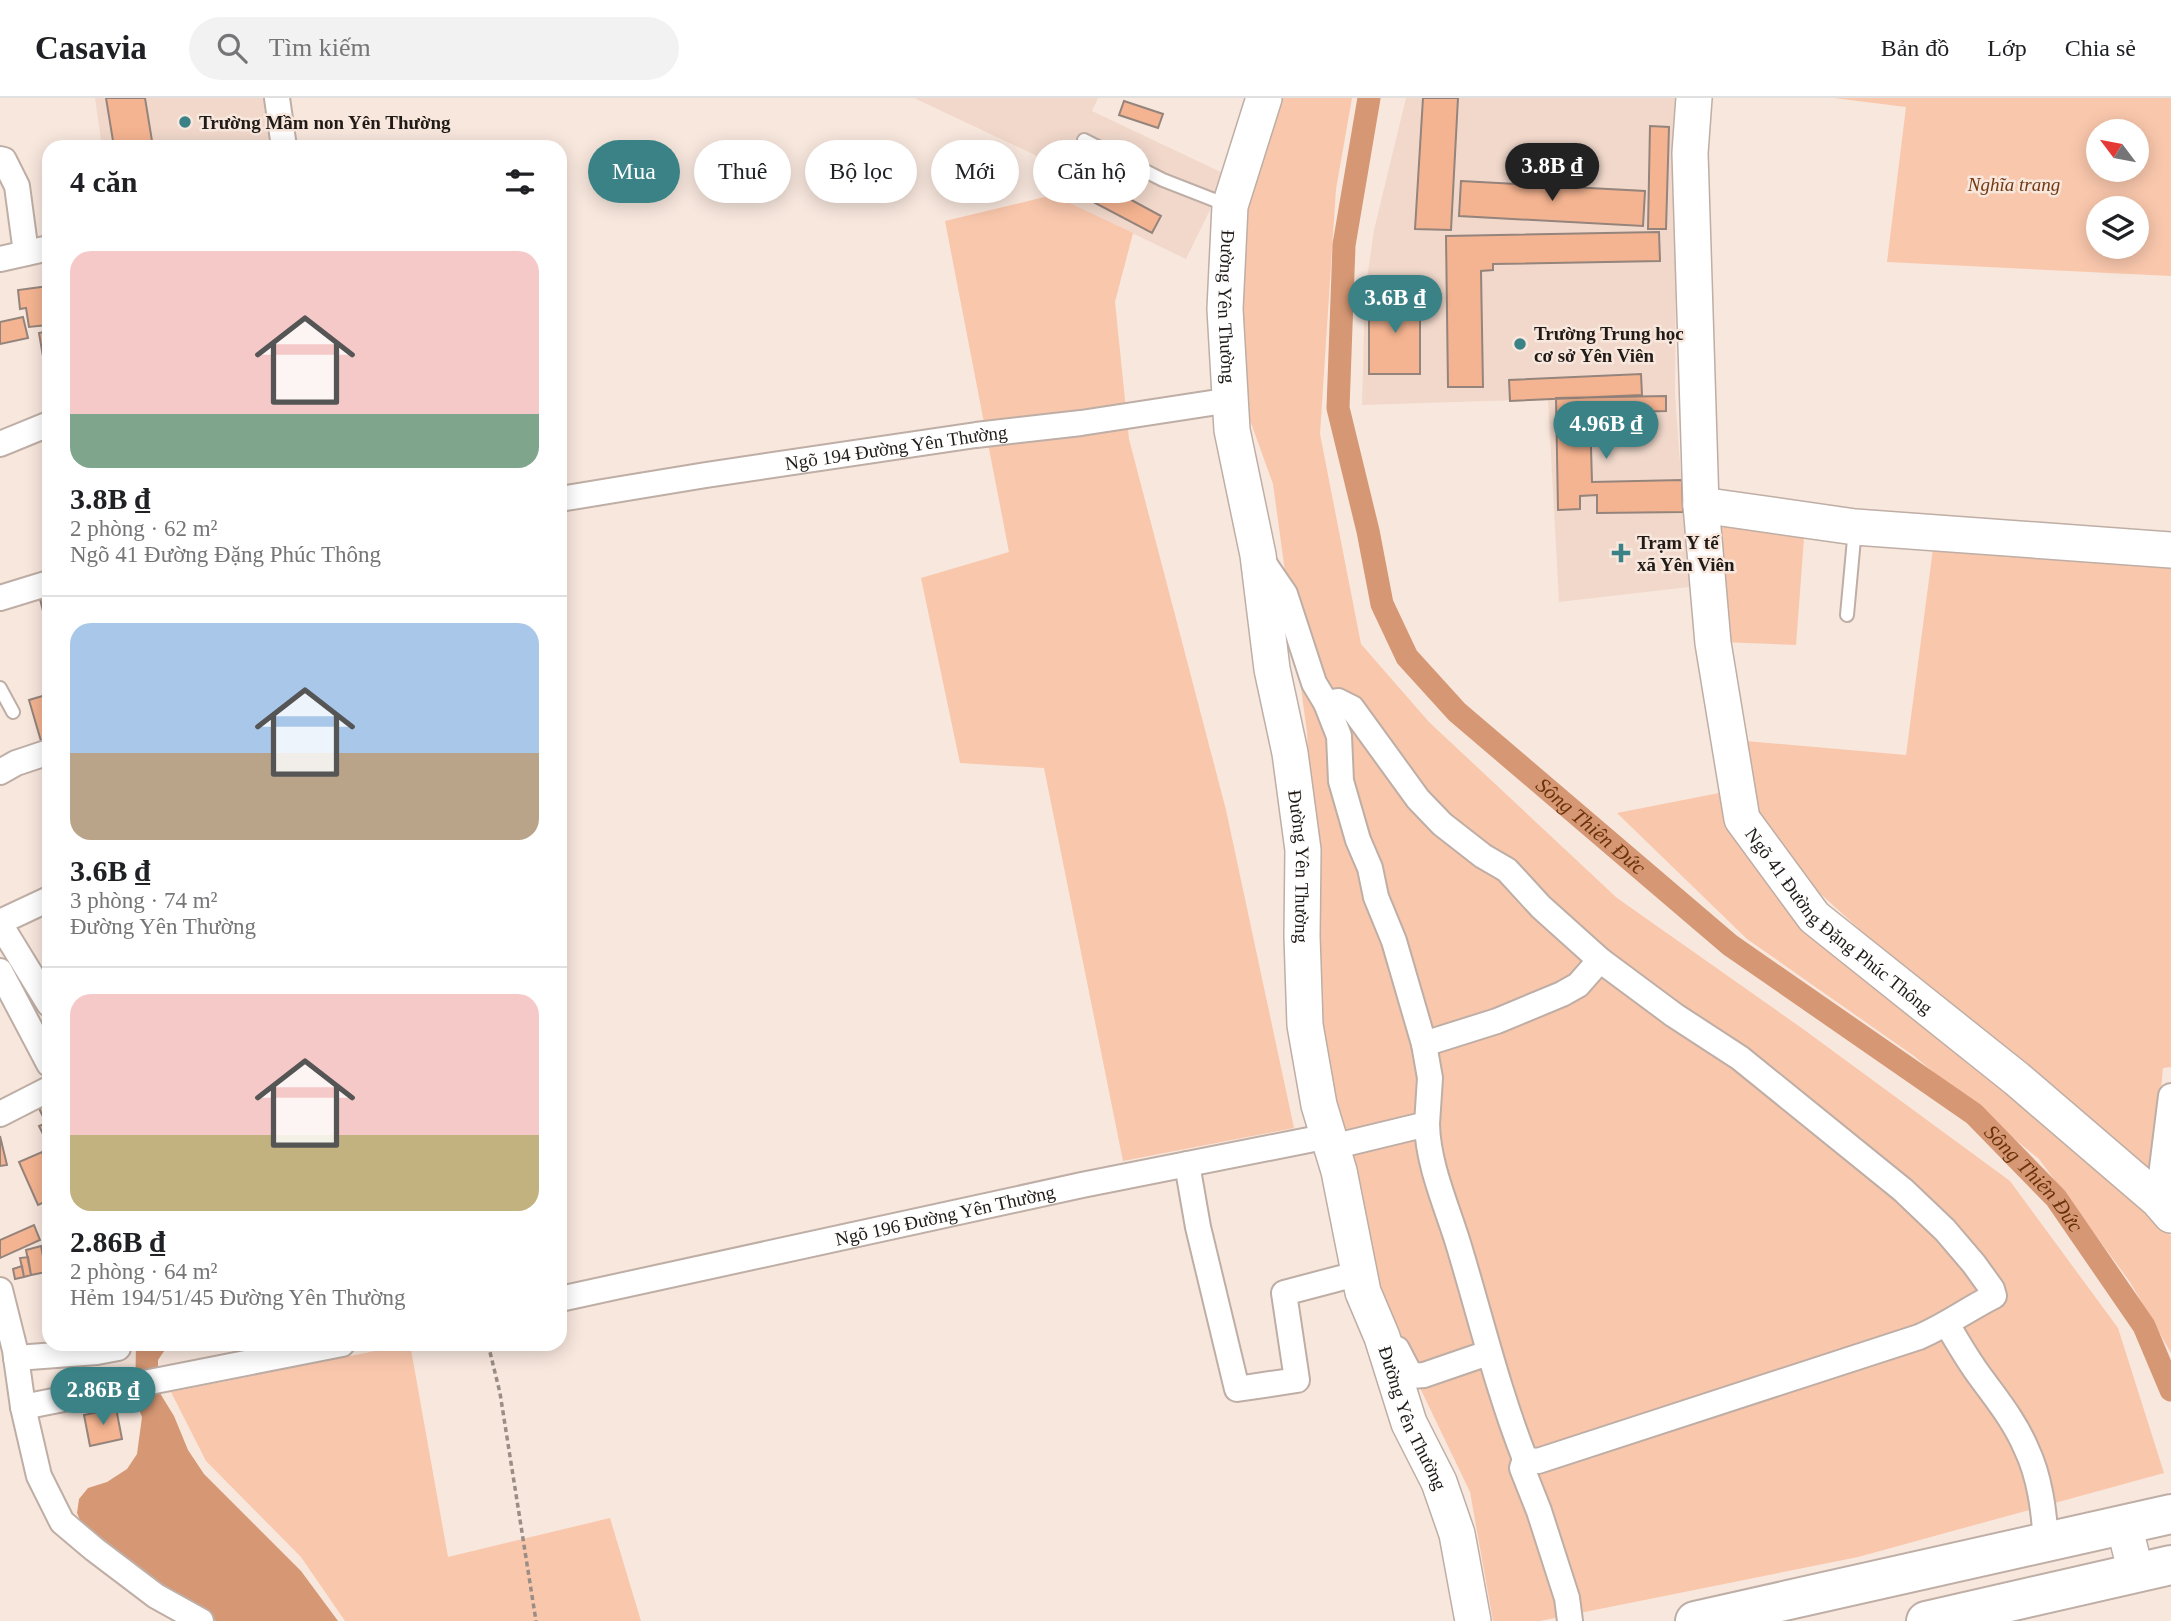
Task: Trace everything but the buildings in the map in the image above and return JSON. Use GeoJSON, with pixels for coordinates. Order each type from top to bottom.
{"type":"FeatureCollection","features":[{"type":"Feature","properties":{"kind":"main road"},"geometry":{"type":"LineString","coordinates":[[1695,1621],[2171,1514]]}},
{"type":"Feature","properties":{"kind":"main road"},"geometry":{"type":"LineString","coordinates":[[1926,1621],[2153,1569]]}},
{"type":"Feature","properties":{"kind":"street"},"geometry":{"type":"LineString","coordinates":[[277,98],[284,140]]}},
{"type":"Feature","properties":{"kind":"street","name":"Đường Yên Thường"},"geometry":{"type":"LineString","coordinates":[[1264,98],[1230,206],[1225,309],[1232,430],[1258,555],[1272,669],[1290,753],[1303,850],[1305,1026],[1319,1105],[1339,1171],[1363,1292],[1409,1423],[1438,1482],[1457,1534],[1473,1621]]}},
{"type":"Feature","properties":{"kind":"street","name":"Ngõ 41 Đường Đặng Phúc Thông"},"geometry":{"type":"LineString","coordinates":[[1694,98],[1690,153],[1700,505],[1713,643],[1742,819],[1814,917],[2017,1079],[2165,1208]]}},
{"type":"Feature","properties":{"kind":"street"},"geometry":{"type":"LineString","coordinates":[[0,159],[4,160],[17,186],[38,251],[0,260]]}},
{"type":"Feature","properties":{"kind":"street","name":"Ngõ 194 Đường Yên Thường"},"geometry":{"type":"LineString","coordinates":[[567,498],[733,471],[1231,400]]}},
{"type":"Feature","properties":{"kind":"street"},"geometry":{"type":"LineString","coordinates":[[0,444],[42,427]]}},
{"type":"Feature","properties":{"kind":"street"},"geometry":{"type":"LineString","coordinates":[[1700,505],[1855,527],[2171,550]]}},
{"type":"Feature","properties":{"kind":"street"},"geometry":{"type":"LineString","coordinates":[[1258,555],[1284,594],[1314,683],[1326,703],[1339,736],[1342,781],[1358,839],[1370,868],[1376,897],[1394,940],[1424,1044],[1430,1078],[1427,1146],[1459,1245],[1488,1353],[1525,1459],[1522,1468],[1563,1586],[1570,1621]]}},
{"type":"Feature","properties":{"kind":"street"},"geometry":{"type":"LineString","coordinates":[[0,598],[42,585]]}},
{"type":"Feature","properties":{"kind":"street"},"geometry":{"type":"LineString","coordinates":[[1326,703],[1338,701],[1352,708],[1418,799],[1442,824],[1483,856],[1507,870],[1541,907],[1600,960],[1674,1015],[1740,1058],[1903,1189],[1945,1230],[1974,1264],[1994,1296],[1919,1337],[1538,1461],[1525,1459]]}},
{"type":"Feature","properties":{"kind":"street"},"geometry":{"type":"LineString","coordinates":[[0,772],[42,754]]}},
{"type":"Feature","properties":{"kind":"street"},"geometry":{"type":"LineString","coordinates":[[42,902],[0,923],[8,960],[42,1046]]}},
{"type":"Feature","properties":{"kind":"street"},"geometry":{"type":"LineString","coordinates":[[8,960],[42,996]]}},
{"type":"Feature","properties":{"kind":"street"},"geometry":{"type":"LineString","coordinates":[[1424,1044],[1497,1021],[1562,994],[1578,985],[1600,960]]}},
{"type":"Feature","properties":{"kind":"street"},"geometry":{"type":"LineString","coordinates":[[0,1114],[42,1092]]}},
{"type":"Feature","properties":{"kind":"street"},"geometry":{"type":"LineString","coordinates":[[2165,1208],[2171,1096]]}},
{"type":"Feature","properties":{"kind":"street","name":"Ngõ 196 Đường Yên Thường"},"geometry":{"type":"LineString","coordinates":[[567,1297],[1187,1164],[1427,1124]]}},
{"type":"Feature","properties":{"kind":"street"},"geometry":{"type":"LineString","coordinates":[[1187,1164],[1198,1227],[1237,1389],[1297,1380],[1284,1293],[1360,1273]]}},
{"type":"Feature","properties":{"kind":"street"},"geometry":{"type":"LineString","coordinates":[[0,1290],[16,1358],[15,1398],[39,1476],[62,1522],[156,1596],[201,1621]]}},
{"type":"Feature","properties":{"kind":"street"},"geometry":{"type":"LineString","coordinates":[[1374,1319],[1384,1325],[1411,1376],[1424,1375],[1488,1353]]}},
{"type":"Feature","properties":{"kind":"street"},"geometry":{"type":"LineString","coordinates":[[1947,1324],[1972,1365],[2007,1412],[2026,1447],[2044,1513],[2046,1543]]}},
{"type":"Feature","properties":{"kind":"street"},"geometry":{"type":"LineString","coordinates":[[16,1358],[102,1351]]}},
{"type":"Feature","properties":{"kind":"street"},"geometry":{"type":"LineString","coordinates":[[15,1398],[126,1387],[306,1351]]}},
{"type":"Feature","properties":{"kind":"street"},"geometry":{"type":"LineString","coordinates":[[2124,1525],[2153,1569]]}},
{"type":"Feature","properties":{"kind":"lane"},"geometry":{"type":"LineString","coordinates":[[1150,173],[1230,206]]}},
{"type":"Feature","properties":{"kind":"lane"},"geometry":{"type":"LineString","coordinates":[[1847,615],[1855,527]]}},
{"type":"Feature","properties":{"kind":"lane"},"geometry":{"type":"LineString","coordinates":[[0,688],[12,712]]}},
{"type":"Feature","properties":{"kind":"path"},"geometry":{"type":"LineString","coordinates":[[490,1351],[500,1393],[536,1621]]}},
{"type":"Feature","properties":{"kind":"shaded area","name":"Trường Mầm non Yên Thường"},"geometry":{"type":"Polygon","coordinates":[[[95,98],[268,98],[274,140],[101,140],[95,98]]]}},
{"type":"Feature","properties":{"kind":"shaded area"},"geometry":{"type":"Polygon","coordinates":[[[914,98],[1098,98],[1092,111],[1227,175],[1186,259],[1070,203],[1150,203],[1150,140],[1033,140],[1033,154],[1019,147],[1019,140],[1003,140],[914,98]]]}},
{"type":"Feature","properties":{"kind":"shaded area"},"geometry":{"type":"Polygon","coordinates":[[[1406,98],[1679,98],[1675,395],[1689,587],[1559,602],[1548,399],[1362,405],[1365,293],[1374,230],[1406,98]]]}},
{"type":"Feature","properties":{"kind":"shaded area"},"geometry":{"type":"Polygon","coordinates":[[[136,1351],[164,1351],[158,1360],[158,1390],[174,1416],[188,1450],[204,1474],[301,1571],[338,1621],[216,1621],[154,1581],[83,1527],[77,1513],[79,1499],[88,1488],[107,1482],[127,1469],[137,1454],[142,1417],[135,1399],[136,1351]]]}},
{"type":"Feature","properties":{"kind":"green space"},"geometry":{"type":"Polygon","coordinates":[[[1274,98],[1352,98],[1336,189],[1320,434],[1361,644],[1429,722],[1617,898],[1803,1029],[2010,1181],[2118,1328],[2164,1473],[1858,1557],[1540,1621],[1493,1621],[1470,1492],[1386,1317],[1361,1195],[1320,1035],[1307,732],[1273,484],[1242,398],[1238,253],[1274,98]]]}},
{"type":"Feature","properties":{"kind":"green space","name":"Nghĩa trang"},"geometry":{"type":"Polygon","coordinates":[[[1834,98],[2171,98],[2171,276],[1887,262],[1906,107],[1834,98]]]}},
{"type":"Feature","properties":{"kind":"green space"},"geometry":{"type":"Polygon","coordinates":[[[1033,200],[1033,203],[1070,203],[1133,233],[1115,302],[1129,439],[1226,810],[1294,1128],[1123,1161],[1044,768],[960,763],[921,578],[1009,552],[945,221],[1033,200]]]}},
{"type":"Feature","properties":{"kind":"green space"},"geometry":{"type":"Polygon","coordinates":[[[1706,509],[1805,525],[1796,645],[1720,642],[1706,509]]]}},
{"type":"Feature","properties":{"kind":"green space"},"geometry":{"type":"Polygon","coordinates":[[[1934,541],[2171,561],[2171,1067],[2163,1068],[2153,1173],[1936,999],[1813,887],[1754,807],[1745,741],[1906,755],[1934,541]]]}},
{"type":"Feature","properties":{"kind":"green space"},"geometry":{"type":"Polygon","coordinates":[[[1719,793],[1731,827],[2142,1201],[2171,1236],[2171,1353],[2130,1282],[2039,1159],[1914,1056],[1747,939],[1617,813],[1719,793]]]}},
{"type":"Feature","properties":{"kind":"green space"},"geometry":{"type":"Polygon","coordinates":[[[375,1351],[411,1351],[448,1557],[610,1518],[641,1621],[345,1621],[301,1557],[206,1461],[171,1392],[375,1351]]]}},
{"type":"Feature","properties":{"kind":"waterway","name":"Sông Thiên Đức"},"geometry":{"type":"LineString","coordinates":[[1369,98],[1344,245],[1338,408],[1368,531],[1382,604],[1407,657],[1457,712],[1730,945],[1974,1114],[2056,1198],[2144,1326],[2171,1390]]}},
{"type":"Feature","properties":{"kind":"place","name":"Trường Mầm non Yên Thường"},"geometry":{"type":"Point","coordinates":[185,122]}},
{"type":"Feature","properties":{"kind":"place","name":"Trường Trung học cơ sở Yên Viên"},"geometry":{"type":"Point","coordinates":[1520,344]}},
{"type":"Feature","properties":{"kind":"place","name":"Trạm Y tế xã Yên Viên"},"geometry":{"type":"Point","coordinates":[1621,553]}}]}
